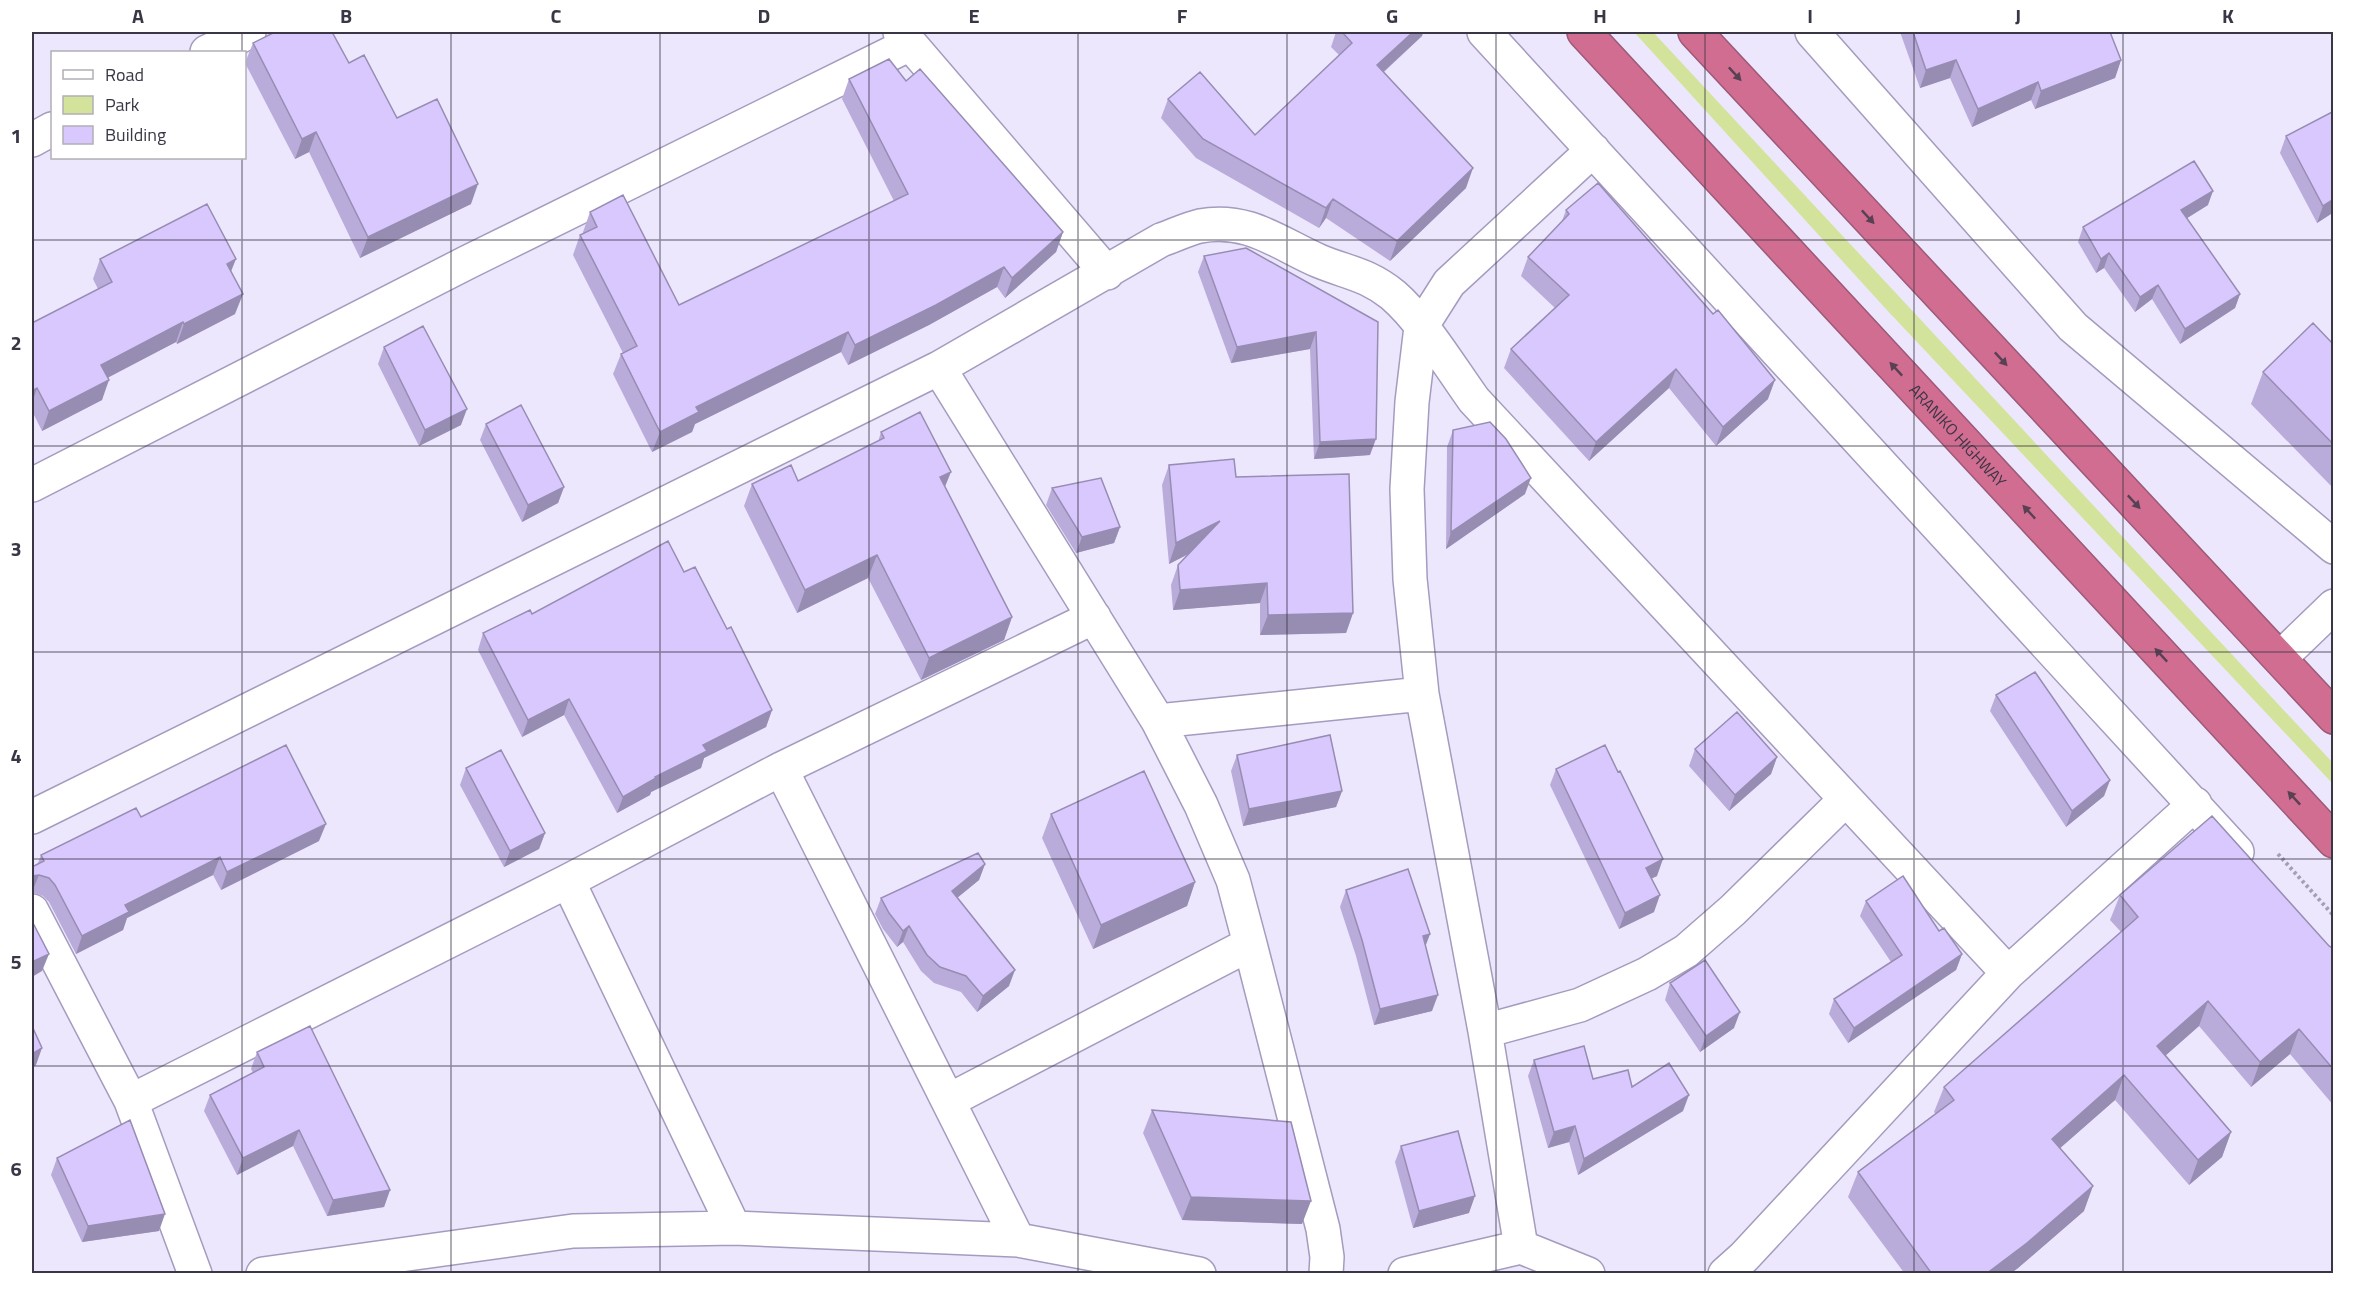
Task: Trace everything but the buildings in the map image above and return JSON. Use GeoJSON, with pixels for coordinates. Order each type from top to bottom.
{"type":"FeatureCollection","features":[{"type":"Feature","properties":{"kind":"highway","name":"ARANIKO HIGHWAY"},"geometry":{"type":"LineString","coordinates":[[1584,32],[2334,841]]}},
{"type":"Feature","properties":{"kind":"highway"},"geometry":{"type":"LineString","coordinates":[[1695,32],[2334,717]]}},
{"type":"Feature","properties":{"kind":"street"},"geometry":{"type":"LineString","coordinates":[[209,51],[249,32]]}},
{"type":"Feature","properties":{"kind":"street"},"geometry":{"type":"LineString","coordinates":[[1484,32],[2195,804],[2268,864]]}},
{"type":"Feature","properties":{"kind":"street"},"geometry":{"type":"LineString","coordinates":[[1812,32],[2073,327],[2334,547]]}},
{"type":"Feature","properties":{"kind":"street"},"geometry":{"type":"LineString","coordinates":[[32,485],[905,38],[1107,273]]}},
{"type":"Feature","properties":{"kind":"street"},"geometry":{"type":"LineString","coordinates":[[32,140],[51,130]]}},
{"type":"Feature","properties":{"kind":"street"},"geometry":{"type":"LineString","coordinates":[[1521,1247],[1485,1031],[1422,694],[1410,579],[1407,489],[1412,402],[1421,327],[1449,283],[1593,150]]}},
{"type":"Feature","properties":{"kind":"street"},"geometry":{"type":"LineString","coordinates":[[32,817],[939,368],[1161,240],[1200,226],[1238,225],[1268,234],[1320,261],[1364,276],[1394,296],[1421,327],[1474,400],[2008,973]]}},
{"type":"Feature","properties":{"kind":"street"},"geometry":{"type":"LineString","coordinates":[[939,368],[1158,722],[1201,805],[1233,880],[1323,1229],[1327,1257],[1326,1274]]}},
{"type":"Feature","properties":{"kind":"street"},"geometry":{"type":"LineString","coordinates":[[2280,658],[2334,606]]}},
{"type":"Feature","properties":{"kind":"street"},"geometry":{"type":"LineString","coordinates":[[131,1101],[568,881],[781,770],[1094,617]]}},
{"type":"Feature","properties":{"kind":"street"},"geometry":{"type":"LineString","coordinates":[[1158,722],[1422,694]]}},
{"type":"Feature","properties":{"kind":"street"},"geometry":{"type":"LineString","coordinates":[[781,770],[1018,1240]]}},
{"type":"Feature","properties":{"kind":"street"},"geometry":{"type":"LineString","coordinates":[[1485,1031],[1580,1005],[1647,974],[1686,951],[1733,910],[1846,800]]}},
{"type":"Feature","properties":{"kind":"street"},"geometry":{"type":"LineString","coordinates":[[1725,1274],[1744,1257],[2008,973],[2195,804]]}},
{"type":"Feature","properties":{"kind":"street"},"geometry":{"type":"LineString","coordinates":[[568,881],[734,1228]]}},
{"type":"Feature","properties":{"kind":"street"},"geometry":{"type":"LineString","coordinates":[[32,911],[131,1101],[195,1274]]}},
{"type":"Feature","properties":{"kind":"street"},"geometry":{"type":"LineString","coordinates":[[948,1101],[1250,944]]}},
{"type":"Feature","properties":{"kind":"street"},"geometry":{"type":"LineString","coordinates":[[263,1274],[573,1231],[734,1228],[1018,1240],[1199,1274]]}},
{"type":"Feature","properties":{"kind":"street"},"geometry":{"type":"LineString","coordinates":[[1405,1274],[1521,1247],[1577,1271]]}},
{"type":"Feature","properties":{"kind":"path"},"geometry":{"type":"LineString","coordinates":[[2268,864],[2334,916]]}},
{"type":"Feature","properties":{"kind":"green space"},"geometry":{"type":"Polygon","coordinates":[[[1634,32],[1653,32],[2333,763],[2333,784],[1885,308],[1634,32]]]}}]}
